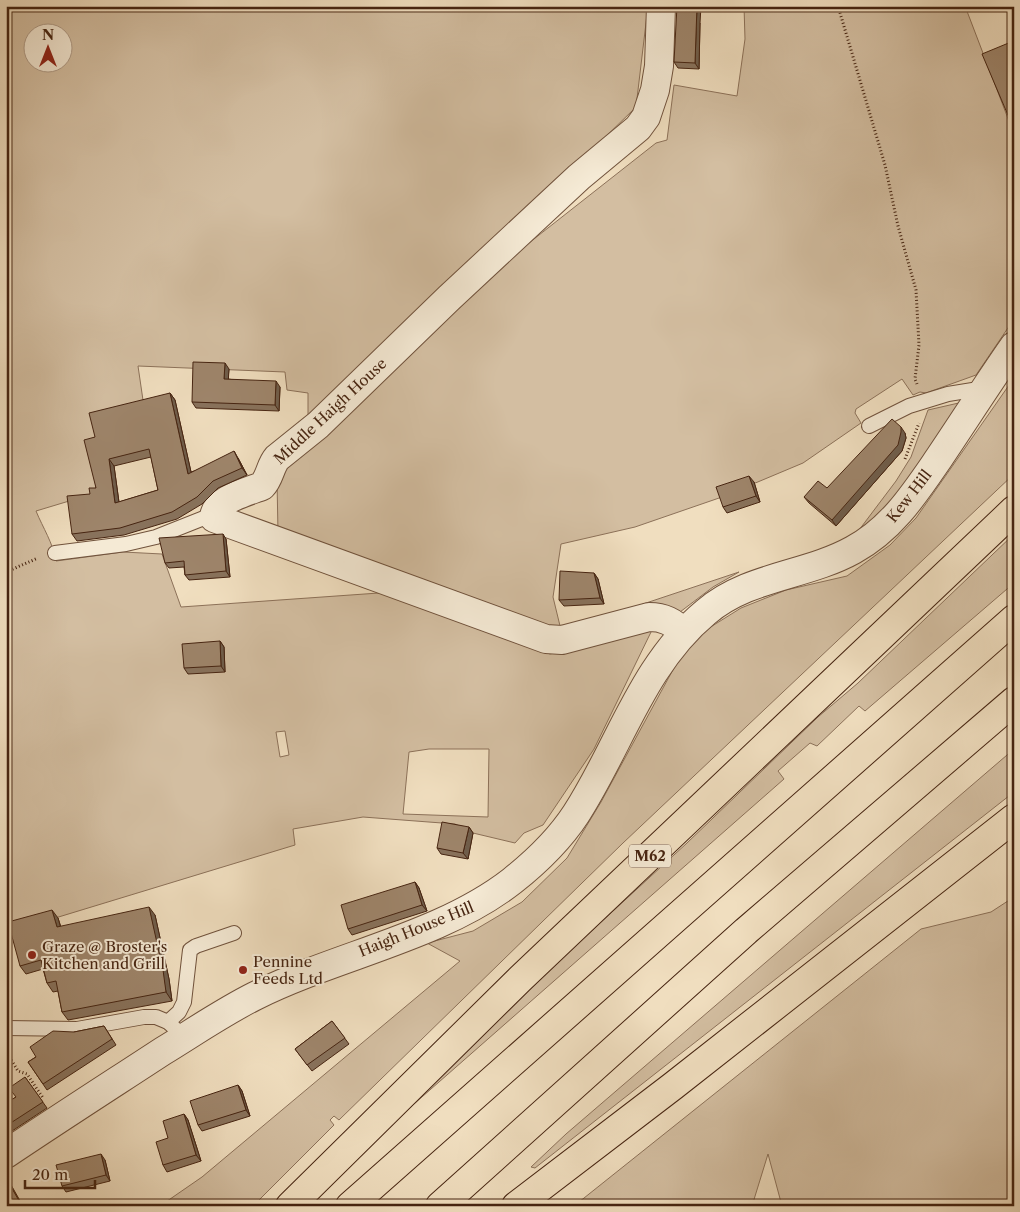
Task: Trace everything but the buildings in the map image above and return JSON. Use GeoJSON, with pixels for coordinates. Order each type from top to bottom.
{"type":"FeatureCollection","features":[{"type":"Feature","properties":{"kind":"highway","name":"M62"},"geometry":{"type":"LineString","coordinates":[[290,1206],[520,979],[1014,510]]}},
{"type":"Feature","properties":{"kind":"highway"},"geometry":{"type":"LineString","coordinates":[[350,1206],[1014,619]]}},
{"type":"Feature","properties":{"kind":"highway"},"geometry":{"type":"LineString","coordinates":[[440,1206],[746,931],[1014,701]]}},
{"type":"Feature","properties":{"kind":"highway"},"geometry":{"type":"LineString","coordinates":[[516,1206],[673,1086],[1014,818]]}},
{"type":"Feature","properties":{"kind":"street","name":"Middle Haigh House"},"geometry":{"type":"LineString","coordinates":[[214,514],[219,505],[262,486],[267,481],[273,463],[277,458],[318,425],[448,298],[560,194],[638,128],[646,117],[656,90],[659,66],[661,6]]}},
{"type":"Feature","properties":{"kind":"street","name":"Kew Hill"},"geometry":{"type":"LineString","coordinates":[[728,596],[776,577],[832,561],[872,538],[888,524],[907,502],[1014,346]]}},
{"type":"Feature","properties":{"kind":"street"},"geometry":{"type":"LineString","coordinates":[[214,514],[214,518],[538,637],[562,640],[649,616],[659,616],[669,620],[683,632]]}},
{"type":"Feature","properties":{"kind":"street","name":"Haigh House Hill"},"geometry":{"type":"LineString","coordinates":[[6,1154],[58,1120],[177,1030],[312,970],[464,913],[511,882],[547,850],[577,812],[652,673],[683,632],[728,596]]}},
{"type":"Feature","properties":{"kind":"lane"},"geometry":{"type":"LineString","coordinates":[[869,426],[909,406],[924,401],[948,394],[985,388]]}},
{"type":"Feature","properties":{"kind":"lane"},"geometry":{"type":"LineString","coordinates":[[55,553],[126,544],[156,537],[214,514]]}},
{"type":"Feature","properties":{"kind":"lane"},"geometry":{"type":"LineString","coordinates":[[6,1028],[77,1029],[144,1017],[156,1017],[177,1030],[184,1002],[190,950],[196,946],[234,933]]}},
{"type":"Feature","properties":{"kind":"path"},"geometry":{"type":"LineString","coordinates":[[838,6],[885,165],[898,226],[916,290],[919,345],[915,379],[924,401],[922,417],[902,463]]}},
{"type":"Feature","properties":{"kind":"path"},"geometry":{"type":"LineString","coordinates":[[6,572],[55,553]]}},
{"type":"Feature","properties":{"kind":"path"},"geometry":{"type":"LineString","coordinates":[[6,1051],[18,1071],[27,1074],[58,1120]]}},
{"type":"Feature","properties":{"kind":"shaded area"},"geometry":{"type":"Polygon","coordinates":[[[6,6],[648,6],[636,107],[322,414],[308,415],[308,393],[287,390],[285,372],[138,366],[144,407],[99,492],[36,511],[55,554],[56,561],[123,552],[162,554],[181,607],[393,592],[550,654],[652,630],[594,749],[543,825],[524,833],[515,843],[473,833],[455,824],[363,817],[293,829],[295,845],[6,933],[6,6]],[[285,731],[276,732],[280,757],[289,755],[285,731]],[[429,749],[409,752],[403,814],[488,817],[489,749],[429,749]]]}},
{"type":"Feature","properties":{"kind":"shaded area"},"geometry":{"type":"Polygon","coordinates":[[[744,6],[965,6],[1012,129],[1014,129],[1014,319],[976,375],[926,393],[920,392],[913,395],[902,379],[856,409],[855,413],[861,423],[803,463],[722,497],[635,527],[561,544],[553,597],[561,630],[278,533],[277,479],[297,456],[311,449],[506,261],[656,143],[667,140],[674,85],[737,96],[745,39],[744,6]]]}},
{"type":"Feature","properties":{"kind":"shaded area"},"geometry":{"type":"Polygon","coordinates":[[[1014,378],[1014,474],[623,843],[339,1120],[334,1116],[330,1120],[334,1125],[253,1206],[160,1206],[202,1177],[460,961],[427,943],[473,931],[522,902],[567,858],[601,802],[675,666],[701,633],[741,608],[786,590],[847,576],[890,545],[916,518],[1014,378]]]}},
{"type":"Feature","properties":{"kind":"shaded area"},"geometry":{"type":"Polygon","coordinates":[[[963,402],[901,495],[853,538],[896,481],[911,457],[928,410],[963,402]]]}},
{"type":"Feature","properties":{"kind":"shaded area"},"geometry":{"type":"Polygon","coordinates":[[[1014,534],[1014,583],[865,711],[859,706],[817,746],[810,743],[778,771],[784,779],[398,1118],[488,1026],[687,843],[818,717],[858,683],[1014,534]]]}},
{"type":"Feature","properties":{"kind":"shaded area"},"geometry":{"type":"Polygon","coordinates":[[[739,572],[713,587],[680,612],[616,613],[739,572]]]}},
{"type":"Feature","properties":{"kind":"shaded area"},"geometry":{"type":"Polygon","coordinates":[[[1014,749],[1014,792],[535,1168],[531,1167],[566,1134],[1014,749]]]}},
{"type":"Feature","properties":{"kind":"shaded area"},"geometry":{"type":"Polygon","coordinates":[[[1014,897],[1014,1206],[782,1206],[768,1154],[752,1206],[574,1206],[921,929],[991,912],[1014,897]]]}},
{"type":"Feature","properties":{"kind":"place","name":"Graze @ Broster's Kitchen and Grill"},"geometry":{"type":"Point","coordinates":[32,955]}},
{"type":"Feature","properties":{"kind":"place","name":"Pennine Feeds Ltd"},"geometry":{"type":"Point","coordinates":[243,970]}}]}
